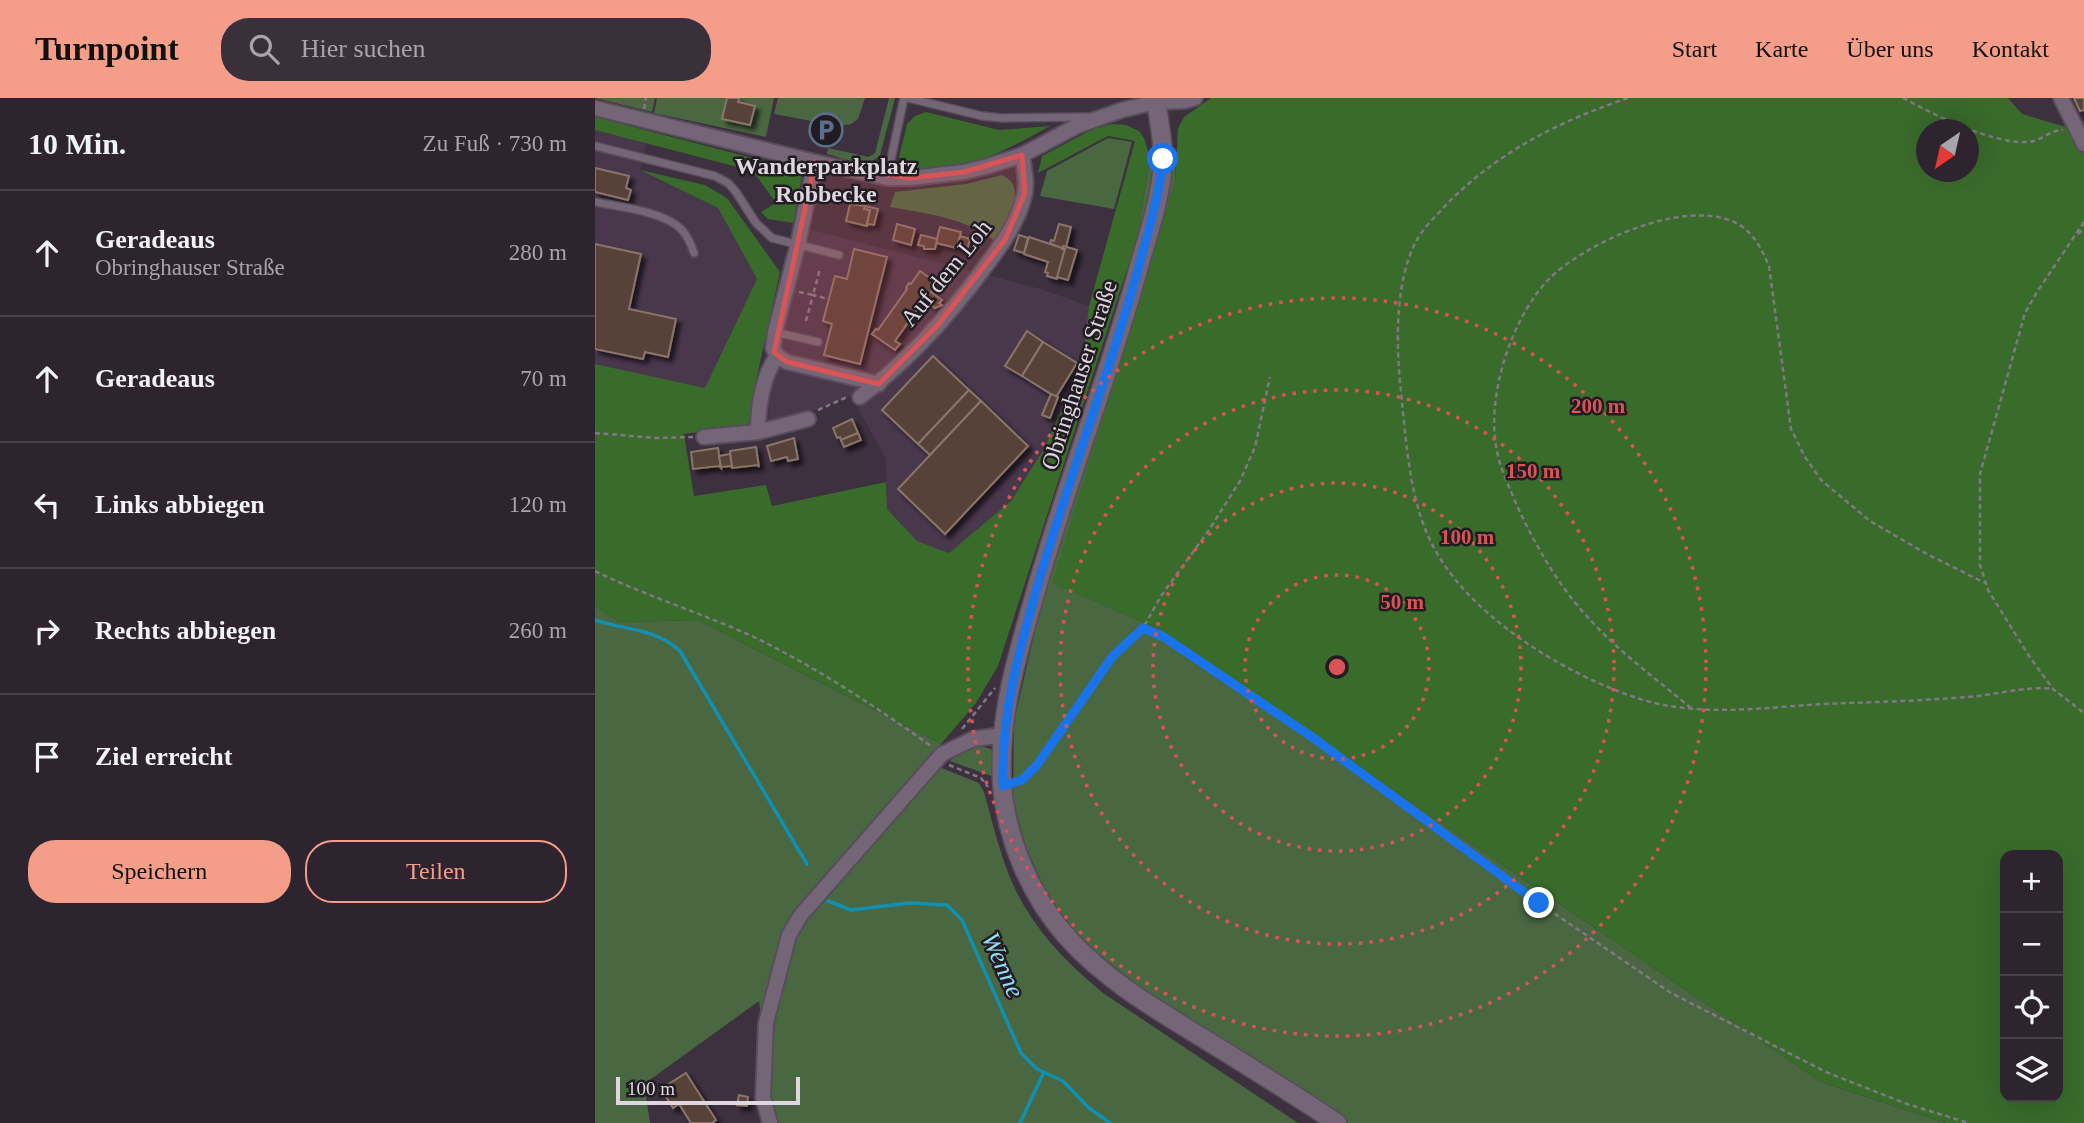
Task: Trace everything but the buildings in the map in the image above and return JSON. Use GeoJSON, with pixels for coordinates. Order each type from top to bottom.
{"type":"FeatureCollection","features":[{"type":"Feature","properties":{"kind":"street"},"geometry":{"type":"LineString","coordinates":[[595,108],[887,177],[935,177],[964,172],[1022,155],[1097,118],[1156,100],[1184,101],[1195,98]]}},
{"type":"Feature","properties":{"kind":"street"},"geometry":{"type":"LineString","coordinates":[[2061,98],[2081,138]]}},
{"type":"Feature","properties":{"kind":"street","name":"Obringhauser Straße"},"geometry":{"type":"LineString","coordinates":[[1156,100],[1163,159],[1156,204],[1128,307],[1045,558],[1015,662],[995,787],[1006,808],[1026,874],[1050,916],[1090,960],[1149,1005],[1337,1123]]}},
{"type":"Feature","properties":{"kind":"street","name":"Auf dem Loh"},"geometry":{"type":"LineString","coordinates":[[862,396],[879,384],[937,326],[1005,240],[1020,211],[1025,193],[1022,155]]}},
{"type":"Feature","properties":{"kind":"street"},"geometry":{"type":"LineString","coordinates":[[815,162],[773,348],[777,356],[787,362],[879,384]]}},
{"type":"Feature","properties":{"kind":"street"},"geometry":{"type":"LineString","coordinates":[[758,432],[761,396],[771,364],[777,356]]}},
{"type":"Feature","properties":{"kind":"street"},"geometry":{"type":"LineString","coordinates":[[704,437],[758,432],[808,419]]}},
{"type":"Feature","properties":{"kind":"street"},"geometry":{"type":"LineString","coordinates":[[770,1123],[764,1097],[766,1023],[789,935],[801,915],[939,757],[973,739],[1003,735]]}},
{"type":"Feature","properties":{"kind":"lane"},"geometry":{"type":"LineString","coordinates":[[887,177],[906,98],[982,116],[1097,118]]}},
{"type":"Feature","properties":{"kind":"lane"},"geometry":{"type":"LineString","coordinates":[[595,146],[715,176],[728,183],[736,192],[764,233],[772,238],[839,255]]}},
{"type":"Feature","properties":{"kind":"lane"},"geometry":{"type":"LineString","coordinates":[[595,202],[656,216],[674,223],[688,236],[695,253]]}},
{"type":"Feature","properties":{"kind":"lane"},"geometry":{"type":"LineString","coordinates":[[775,331],[818,342]]}},
{"type":"Feature","properties":{"kind":"path"},"geometry":{"type":"LineString","coordinates":[[1628,98],[1581,114],[1528,141],[1491,165],[1457,194],[1429,224],[1418,237],[1410,254],[1403,285],[1397,343],[1399,373],[1409,456],[1420,510],[1429,538],[1444,565],[1470,597],[1498,621],[1570,670],[1642,700],[1691,708],[1732,709],[1965,697],[2053,689]]}},
{"type":"Feature","properties":{"kind":"path"},"geometry":{"type":"LineString","coordinates":[[1903,98],[1949,120],[2000,139],[2025,142],[2043,138],[2058,130],[2081,138]]}},
{"type":"Feature","properties":{"kind":"path"},"geometry":{"type":"LineString","coordinates":[[1691,708],[1606,635],[1585,615],[1567,592],[1541,553],[1522,516],[1504,477],[1496,447],[1493,423],[1497,390],[1510,346],[1526,310],[1539,290],[1565,266],[1613,237],[1674,218],[1711,215],[1737,224],[1752,235],[1769,266],[1791,429],[1810,465],[1821,480],[1870,521],[1985,583]]}},
{"type":"Feature","properties":{"kind":"path"},"geometry":{"type":"LineString","coordinates":[[2084,222],[2036,292],[2025,313],[1980,474],[1980,565],[1985,583],[2029,656],[2053,689],[2084,713]]}},
{"type":"Feature","properties":{"kind":"path"},"geometry":{"type":"LineString","coordinates":[[806,321],[820,269]]}},
{"type":"Feature","properties":{"kind":"path"},"geometry":{"type":"LineString","coordinates":[[813,295],[828,299]]}},
{"type":"Feature","properties":{"kind":"path"},"geometry":{"type":"LineString","coordinates":[[595,571],[757,639],[789,656],[887,715],[939,757],[995,787],[1022,780],[1037,765],[1112,657],[1143,628],[1161,596],[1209,530],[1240,481],[1255,447],[1271,377]]}},
{"type":"Feature","properties":{"kind":"path"},"geometry":{"type":"LineString","coordinates":[[808,419],[815,411],[855,393],[862,396]]}},
{"type":"Feature","properties":{"kind":"path"},"geometry":{"type":"LineString","coordinates":[[595,433],[679,438]]}},
{"type":"Feature","properties":{"kind":"path"},"geometry":{"type":"LineString","coordinates":[[1143,628],[1164,637],[1312,737],[1539,903],[1671,993],[1826,1072],[1907,1104],[1969,1123]]}},
{"type":"Feature","properties":{"kind":"highlighted area"},"geometry":{"type":"Polygon","coordinates":[[[1022,155],[1025,193],[1005,240],[937,326],[879,384],[787,362],[774,352],[815,162],[910,178],[964,172],[1022,155]]]}},
{"type":"Feature","properties":{"kind":"shaded area"},"geometry":{"type":"Polygon","coordinates":[[[595,130],[646,143],[640,170],[718,208],[757,279],[705,389],[595,364],[595,130]]]}},
{"type":"Feature","properties":{"kind":"shaded area"},"geometry":{"type":"Polygon","coordinates":[[[811,230],[1041,289],[1089,306],[1082,363],[1044,449],[1011,501],[949,553],[917,541],[887,509],[886,459],[851,396],[796,417],[768,423],[770,390],[784,324],[811,230]]]}},
{"type":"Feature","properties":{"kind":"green space"},"geometry":{"type":"Polygon","coordinates":[[[595,98],[655,98],[652,112],[595,98]]]}},
{"type":"Feature","properties":{"kind":"green space"},"geometry":{"type":"Polygon","coordinates":[[[657,98],[774,98],[766,137],[654,113],[657,98]]]}},
{"type":"Feature","properties":{"kind":"green space"},"geometry":{"type":"Polygon","coordinates":[[[778,98],[865,98],[858,119],[851,124],[838,126],[774,114],[778,98]]]}},
{"type":"Feature","properties":{"kind":"green space"},"geometry":{"type":"Polygon","coordinates":[[[889,98],[895,98],[880,155],[868,162],[862,162],[827,154],[828,148],[869,157],[875,153],[889,98]]]}},
{"type":"Feature","properties":{"kind":"green space"},"geometry":{"type":"Polygon","coordinates":[[[1211,98],[2008,98],[2022,114],[2066,127],[2084,123],[2084,1123],[1946,1123],[1821,1082],[1154,627],[1052,583],[1175,184],[1178,128],[1184,117],[1211,98]]]}},
{"type":"Feature","properties":{"kind":"green space"},"geometry":{"type":"Polygon","coordinates":[[[926,112],[999,130],[1050,126],[999,152],[960,166],[922,171],[905,168],[899,157],[907,124],[915,116],[926,112]]]}},
{"type":"Feature","properties":{"kind":"green space"},"geometry":{"type":"Polygon","coordinates":[[[595,117],[803,171],[793,223],[768,219],[761,212],[776,203],[753,171],[595,130],[595,117]]]}},
{"type":"Feature","properties":{"kind":"green space"},"geometry":{"type":"Polygon","coordinates":[[[1112,124],[1126,125],[1139,131],[1150,157],[1137,239],[998,666],[976,703],[941,744],[698,620],[620,622],[595,606],[595,364],[705,388],[757,279],[718,208],[640,170],[705,185],[727,198],[780,272],[752,399],[749,426],[684,434],[694,496],[766,485],[772,506],[886,482],[887,509],[917,541],[949,553],[1011,501],[1044,449],[1082,363],[1089,306],[1135,141],[1108,136],[1038,173],[1042,156],[1091,130],[1112,124]]]}},
{"type":"Feature","properties":{"kind":"green space"},"geometry":{"type":"Polygon","coordinates":[[[1108,138],[1132,142],[1114,209],[1040,196],[1047,171],[1108,138]]]}},
{"type":"Feature","properties":{"kind":"green space"},"geometry":{"type":"Polygon","coordinates":[[[1176,156],[1175,184],[1053,583],[1154,627],[1821,1082],[1946,1123],[1348,1123],[1144,990],[1084,943],[1048,896],[1025,845],[1013,800],[1014,722],[1046,582],[1137,239],[1150,157],[1176,156]]]}},
{"type":"Feature","properties":{"kind":"green space"},"geometry":{"type":"Polygon","coordinates":[[[1002,175],[1010,181],[1015,196],[1009,215],[995,241],[958,222],[890,207],[895,192],[966,184],[1002,175]]]}},
{"type":"Feature","properties":{"kind":"green space"},"geometry":{"type":"Polygon","coordinates":[[[595,606],[620,622],[698,620],[941,744],[808,904],[814,910],[939,767],[979,783],[1018,896],[1042,933],[1061,954],[1103,993],[1298,1123],[777,1123],[759,1001],[644,1084],[650,1123],[595,1123],[595,606]]]}},
{"type":"Feature","properties":{"kind":"green space"},"geometry":{"type":"Polygon","coordinates":[[[976,745],[991,749],[994,755],[994,777],[950,761],[976,745]]]}},
{"type":"Feature","properties":{"kind":"waterway","name":"Wenne"},"geometry":{"type":"LineString","coordinates":[[595,620],[650,634],[680,651],[807,864]]}},
{"type":"Feature","properties":{"kind":"waterway","name":"Wenne"},"geometry":{"type":"LineString","coordinates":[[828,901],[851,910],[910,903],[947,905],[962,920],[1021,1053],[1037,1069],[1063,1081],[1089,1108],[1110,1123]]}},
{"type":"Feature","properties":{"kind":"waterway"},"geometry":{"type":"LineString","coordinates":[[1020,1123],[1044,1072]]}},
{"type":"Feature","properties":{"kind":"place","name":"Wanderparkplatz Robbecke"},"geometry":{"type":"Point","coordinates":[826,130]}},
{"type":"Feature","properties":{"kind":"route"},"geometry":{"type":"LineString","coordinates":[[1163,159],[1156,204],[1128,307],[1045,558],[1015,662],[1003,735],[1003,786],[1022,780],[1037,765],[1112,657],[1143,628],[1164,637],[1312,737],[1539,903]]}}]}
